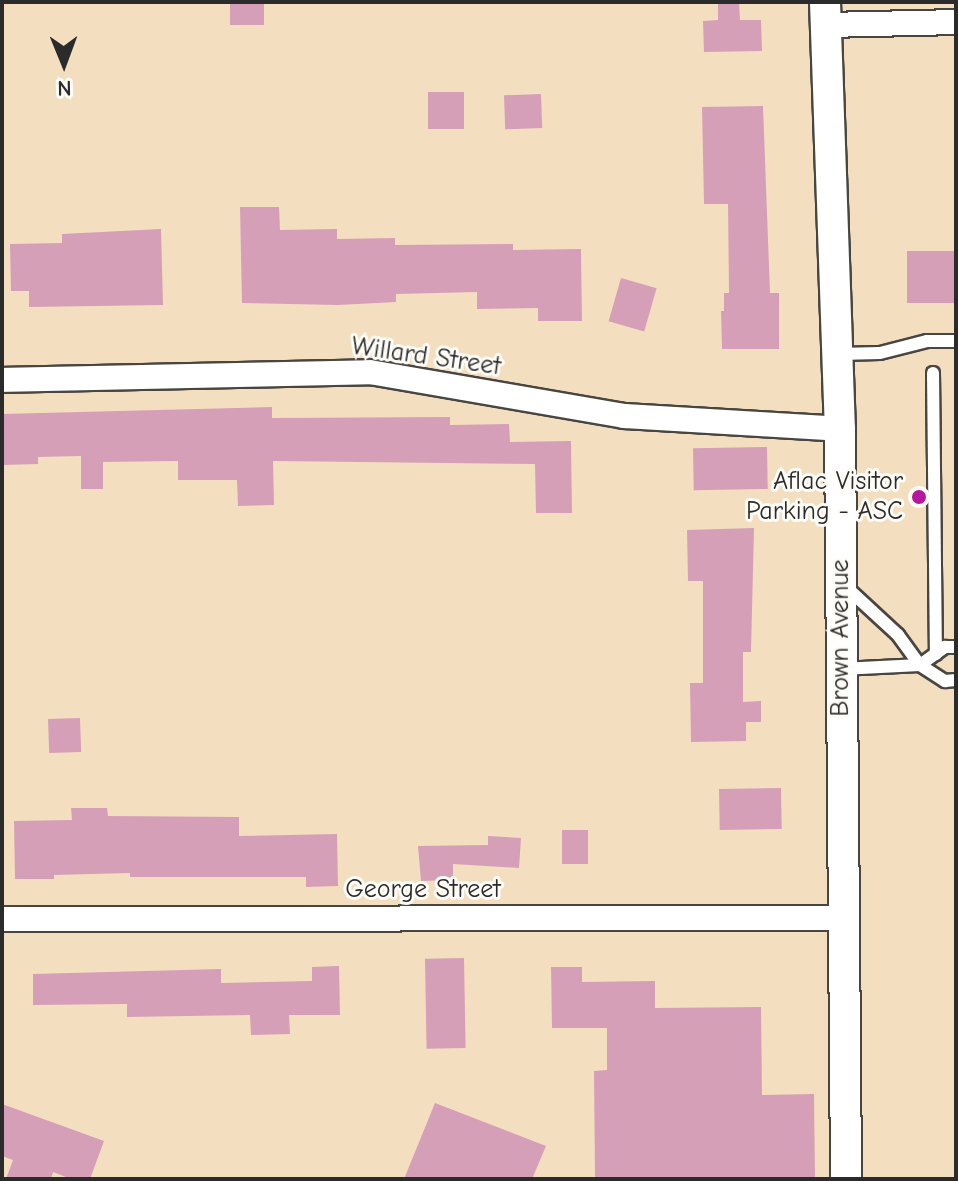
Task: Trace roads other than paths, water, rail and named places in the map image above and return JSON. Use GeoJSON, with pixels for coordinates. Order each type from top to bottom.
{"type":"FeatureCollection","features":[{"type":"Feature","properties":{"kind":"street"},"geometry":{"type":"LineString","coordinates":[[825,13],[956,22]]}},
{"type":"Feature","properties":{"kind":"street","name":"Brown Avenue"},"geometry":{"type":"LineString","coordinates":[[825,13],[840,429],[846,1179]]}},
{"type":"Feature","properties":{"kind":"street","name":"Willard Street"},"geometry":{"type":"LineString","coordinates":[[2,380],[370,372],[624,416],[840,429]]}},
{"type":"Feature","properties":{"kind":"street","name":"George Street"},"geometry":{"type":"LineString","coordinates":[[2,919],[843,918]]}},
{"type":"Feature","properties":{"kind":"lane"},"geometry":{"type":"LineString","coordinates":[[838,354],[880,353],[927,341],[956,341]]}},
{"type":"Feature","properties":{"kind":"lane"},"geometry":{"type":"LineString","coordinates":[[933,373],[936,654]]}},
{"type":"Feature","properties":{"kind":"lane"},"geometry":{"type":"LineString","coordinates":[[841,582],[898,635],[920,665],[945,681],[956,680]]}},
{"type":"Feature","properties":{"kind":"lane"},"geometry":{"type":"LineString","coordinates":[[841,669],[920,665],[945,647],[956,647]]}},
{"type":"Feature","properties":{"kind":"place","name":"Aflac Visitor Parking - ASC"},"geometry":{"type":"Point","coordinates":[919,497]}}]}
